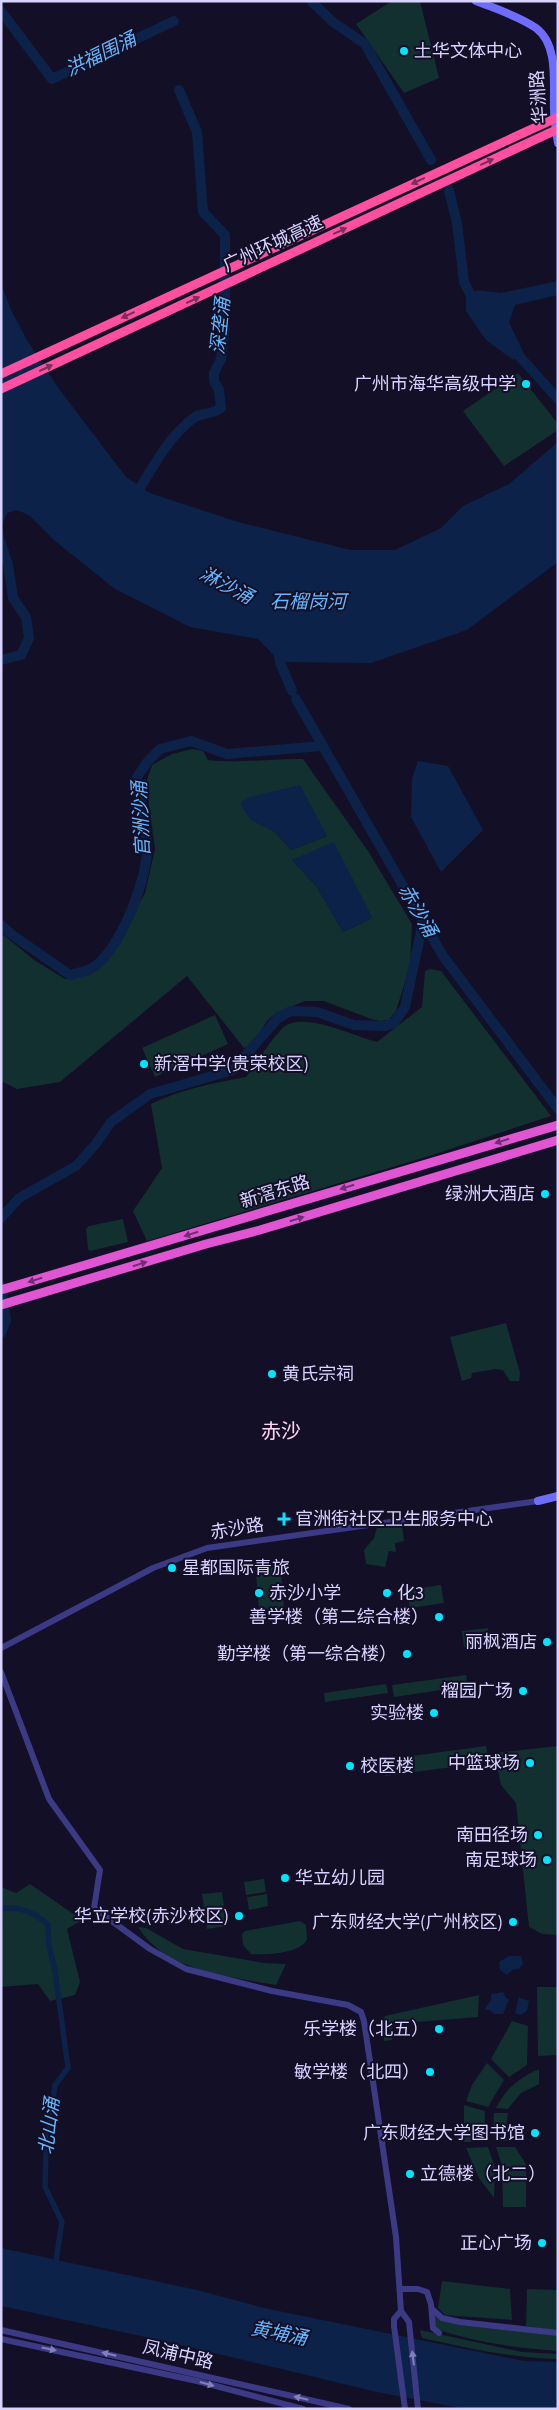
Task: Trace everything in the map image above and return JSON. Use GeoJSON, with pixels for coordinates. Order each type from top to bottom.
{"type":"FeatureCollection","features":[{"type":"Feature","properties":{"kind":"highway","name":"广州环城高速"},"geometry":{"type":"LineString","coordinates":[[1,374],[558,117]]}},
{"type":"Feature","properties":{"kind":"highway","name":"广州环城高速"},"geometry":{"type":"LineString","coordinates":[[1,388],[558,129]]}},
{"type":"Feature","properties":{"kind":"highway","name":"新滘东路"},"geometry":{"type":"LineString","coordinates":[[1,1290],[553,1126]]}},
{"type":"Feature","properties":{"kind":"highway","name":"新滘东路"},"geometry":{"type":"LineString","coordinates":[[1,1305],[206,1244],[260,1230],[558,1140]]}},
{"type":"Feature","properties":{"kind":"main road","name":"华洲路"},"geometry":{"type":"LineString","coordinates":[[476,1],[529,24],[543,35],[552,61],[556,86],[554,110],[558,144]]}},
{"type":"Feature","properties":{"kind":"main road","name":"赤沙路"},"geometry":{"type":"LineString","coordinates":[[538,1501],[558,1496]]}},
{"type":"Feature","properties":{"kind":"main road"},"geometry":{"type":"LineString","coordinates":[[538,1501],[558,1501]]}},
{"type":"Feature","properties":{"kind":"street","name":"赤沙路"},"geometry":{"type":"LineString","coordinates":[[1,1648],[153,1568],[207,1548],[538,1501]]}},
{"type":"Feature","properties":{"kind":"street"},"geometry":{"type":"LineString","coordinates":[[1,1672],[49,1799],[99,1868],[101,1878],[94,1908],[137,1941],[170,1962],[194,1971],[239,1983],[348,2005],[361,2012],[364,2021],[396,2238],[401,2311],[409,2322],[418,2408]]}},
{"type":"Feature","properties":{"kind":"street"},"geometry":{"type":"LineString","coordinates":[[400,2288],[427,2292],[430,2297],[433,2328],[439,2333]]}},
{"type":"Feature","properties":{"kind":"street"},"geometry":{"type":"LineString","coordinates":[[432,2310],[442,2318],[460,2322],[558,2333]]}},
{"type":"Feature","properties":{"kind":"street"},"geometry":{"type":"LineString","coordinates":[[401,2311],[394,2320],[394,2326],[405,2407]]}},
{"type":"Feature","properties":{"kind":"street","name":"凤浦中路"},"geometry":{"type":"LineString","coordinates":[[1,2330],[349,2409]]}},
{"type":"Feature","properties":{"kind":"street","name":"凤浦中路"},"geometry":{"type":"LineString","coordinates":[[1,2338],[197,2382],[303,2409]]}},
{"type":"Feature","properties":{"kind":"green space","name":"土华文体中心"},"geometry":{"type":"Polygon","coordinates":[[[392,1],[420,1],[439,78],[404,93],[356,24],[392,1]]]}},
{"type":"Feature","properties":{"kind":"green space","name":"广州市海华高级中学"},"geometry":{"type":"Polygon","coordinates":[[[518,373],[558,424],[558,430],[504,466],[463,411],[518,373]]]}},
{"type":"Feature","properties":{"kind":"green space"},"geometry":{"type":"Polygon","coordinates":[[[192,749],[203,751],[208,760],[303,759],[368,851],[412,924],[410,966],[396,1011],[389,1020],[380,1021],[324,1001],[305,1001],[276,1013],[267,1021],[252,1044],[244,1048],[187,976],[60,1082],[17,1089],[1,1081],[1,933],[34,960],[65,979],[90,975],[109,959],[145,893],[155,849],[146,783],[152,765],[172,754],[192,749]],[[250,819],[274,831],[291,850],[327,836],[250,819]],[[334,843],[292,860],[317,887],[343,932],[372,918],[334,843]]]}},
{"type":"Feature","properties":{"kind":"green space"},"geometry":{"type":"Polygon","coordinates":[[[430,969],[441,971],[551,1116],[429,1156],[147,1241],[133,1211],[162,1168],[151,1104],[186,1090],[246,1077],[280,1031],[293,1023],[316,1023],[377,1042],[422,1007],[425,971],[430,969]]]}},
{"type":"Feature","properties":{"kind":"green space"},"geometry":{"type":"Polygon","coordinates":[[[215,1015],[228,1044],[155,1077],[142,1048],[215,1015]]]}},
{"type":"Feature","properties":{"kind":"green space"},"geometry":{"type":"Polygon","coordinates":[[[123,1219],[128,1242],[90,1251],[88,1249],[86,1229],[89,1226],[123,1219]]]}},
{"type":"Feature","properties":{"kind":"green space"},"geometry":{"type":"Polygon","coordinates":[[[506,1323],[520,1373],[519,1381],[510,1381],[503,1370],[495,1369],[472,1373],[471,1378],[462,1381],[450,1337],[506,1323]]]}},
{"type":"Feature","properties":{"kind":"green space"},"geometry":{"type":"Polygon","coordinates":[[[402,1525],[404,1541],[395,1543],[396,1552],[389,1551],[385,1567],[366,1564],[364,1550],[374,1538],[377,1527],[402,1525]]]}},
{"type":"Feature","properties":{"kind":"green space"},"geometry":{"type":"Polygon","coordinates":[[[280,1559],[284,1608],[259,1610],[255,1561],[280,1559]]]}},
{"type":"Feature","properties":{"kind":"green space"},"geometry":{"type":"Polygon","coordinates":[[[441,1585],[444,1603],[410,1608],[407,1590],[441,1585]]]}},
{"type":"Feature","properties":{"kind":"green space"},"geometry":{"type":"Polygon","coordinates":[[[488,1628],[490,1643],[464,1647],[462,1631],[488,1628]]]}},
{"type":"Feature","properties":{"kind":"green space"},"geometry":{"type":"Polygon","coordinates":[[[466,1675],[468,1686],[394,1697],[392,1685],[466,1675]]]}},
{"type":"Feature","properties":{"kind":"green space"},"geometry":{"type":"Polygon","coordinates":[[[386,1684],[388,1693],[325,1702],[324,1693],[386,1684]]]}},
{"type":"Feature","properties":{"kind":"green space"},"geometry":{"type":"Polygon","coordinates":[[[486,1746],[489,1762],[385,1776],[382,1760],[486,1746]]]}},
{"type":"Feature","properties":{"kind":"green space","name":"南田径场"},"geometry":{"type":"Polygon","coordinates":[[[558,1746],[558,1935],[542,1934],[529,1927],[516,1803],[501,1785],[494,1753],[558,1746]]]}},
{"type":"Feature","properties":{"kind":"green space"},"geometry":{"type":"Polygon","coordinates":[[[264,1879],[266,1892],[246,1895],[244,1882],[264,1879]]]}},
{"type":"Feature","properties":{"kind":"green space"},"geometry":{"type":"Polygon","coordinates":[[[30,1884],[82,1920],[67,1929],[80,1982],[75,1995],[50,2001],[38,1984],[1,1987],[1,1887],[16,1893],[30,1884]]]}},
{"type":"Feature","properties":{"kind":"green space"},"geometry":{"type":"Polygon","coordinates":[[[222,1892],[227,1926],[207,1929],[202,1894],[222,1892]]]}},
{"type":"Feature","properties":{"kind":"green space"},"geometry":{"type":"Polygon","coordinates":[[[267,1894],[268,1906],[249,1910],[247,1897],[267,1894]]]}},
{"type":"Feature","properties":{"kind":"green space"},"geometry":{"type":"Polygon","coordinates":[[[300,1921],[306,1925],[307,1939],[298,1948],[291,1951],[274,1954],[251,1954],[243,1945],[242,1934],[245,1931],[300,1921]]]}},
{"type":"Feature","properties":{"kind":"green space"},"geometry":{"type":"Polygon","coordinates":[[[138,1927],[146,1928],[183,1949],[264,1963],[286,1964],[276,1985],[219,1975],[181,1963],[165,1954],[150,1942],[138,1927]]]}},
{"type":"Feature","properties":{"kind":"green space"},"geometry":{"type":"Polygon","coordinates":[[[537,1987],[558,1987],[558,2055],[538,2056],[537,1987]]]}},
{"type":"Feature","properties":{"kind":"green space"},"geometry":{"type":"Polygon","coordinates":[[[479,1995],[478,2017],[392,2024],[392,2040],[384,2041],[382,2022],[385,2016],[479,1995]]]}},
{"type":"Feature","properties":{"kind":"green space"},"geometry":{"type":"Polygon","coordinates":[[[512,2021],[528,2026],[527,2065],[509,2077],[491,2059],[512,2021]]]}},
{"type":"Feature","properties":{"kind":"green space"},"geometry":{"type":"Polygon","coordinates":[[[487,2063],[504,2080],[488,2107],[466,2101],[472,2085],[487,2063]]]}},
{"type":"Feature","properties":{"kind":"green space"},"geometry":{"type":"Polygon","coordinates":[[[539,2069],[539,2084],[521,2093],[508,2109],[496,2108],[514,2084],[539,2069]]]}},
{"type":"Feature","properties":{"kind":"green space"},"geometry":{"type":"Polygon","coordinates":[[[464,2105],[485,2111],[484,2142],[464,2142],[464,2105]]]}},
{"type":"Feature","properties":{"kind":"green space"},"geometry":{"type":"Polygon","coordinates":[[[494,2113],[508,2113],[507,2141],[495,2141],[493,2128],[494,2113]]]}},
{"type":"Feature","properties":{"kind":"green space"},"geometry":{"type":"Polygon","coordinates":[[[488,2147],[495,2168],[494,2198],[479,2178],[466,2148],[488,2147]]]}},
{"type":"Feature","properties":{"kind":"green space"},"geometry":{"type":"Polygon","coordinates":[[[496,2147],[515,2147],[526,2164],[526,2207],[503,2207],[502,2165],[496,2147]]]}},
{"type":"Feature","properties":{"kind":"green space"},"geometry":{"type":"Polygon","coordinates":[[[442,2281],[510,2289],[512,2320],[445,2315],[438,2308],[442,2281]]]}},
{"type":"Feature","properties":{"kind":"green space"},"geometry":{"type":"Polygon","coordinates":[[[527,2289],[558,2290],[558,2331],[526,2326],[527,2289]]]}},
{"type":"Feature","properties":{"kind":"green space"},"geometry":{"type":"Polygon","coordinates":[[[434,2316],[451,2322],[558,2334],[558,2351],[496,2344],[450,2334],[435,2329],[434,2316]]]}},
{"type":"Feature","properties":{"kind":"green space"},"geometry":{"type":"Polygon","coordinates":[[[420,2330],[522,2352],[558,2354],[558,2359],[506,2355],[422,2338],[420,2330]]]}},
{"type":"Feature","properties":{"kind":"water"},"geometry":{"type":"Polygon","coordinates":[[[558,281],[558,295],[515,305],[509,322],[524,354],[513,360],[486,340],[466,311],[466,295],[478,290],[501,293],[558,281]]]}},
{"type":"Feature","properties":{"kind":"water","name":"石榴岗河"},"geometry":{"type":"Polygon","coordinates":[[[1,283],[12,312],[27,340],[57,386],[126,477],[150,493],[238,522],[350,550],[395,550],[441,528],[463,506],[509,484],[558,442],[558,562],[467,630],[371,663],[280,662],[258,639],[190,627],[115,589],[55,541],[30,516],[18,510],[7,513],[2,525],[6,549],[1,550],[1,283]]]}},
{"type":"Feature","properties":{"kind":"water"},"geometry":{"type":"Polygon","coordinates":[[[418,761],[448,766],[483,830],[441,872],[411,817],[412,779],[418,761]]]}},
{"type":"Feature","properties":{"kind":"water"},"geometry":{"type":"Polygon","coordinates":[[[300,785],[327,836],[291,850],[274,831],[250,819],[240,803],[250,797],[300,785]]]}},
{"type":"Feature","properties":{"kind":"water"},"geometry":{"type":"Polygon","coordinates":[[[334,842],[372,918],[343,932],[317,887],[292,860],[334,842]]]}},
{"type":"Feature","properties":{"kind":"water"},"geometry":{"type":"Polygon","coordinates":[[[509,1956],[521,1956],[523,1964],[519,1969],[512,1970],[507,1975],[500,1970],[499,1962],[509,1956]]]}},
{"type":"Feature","properties":{"kind":"water"},"geometry":{"type":"Polygon","coordinates":[[[503,1992],[506,1998],[509,1999],[503,2014],[494,2014],[490,2010],[484,2010],[491,2000],[491,1994],[503,1992]]]}},
{"type":"Feature","properties":{"kind":"water"},"geometry":{"type":"Polygon","coordinates":[[[519,1997],[529,2001],[527,2011],[521,2015],[515,2013],[519,1997]]]}},
{"type":"Feature","properties":{"kind":"water","name":"黄埔涌"},"geometry":{"type":"Polygon","coordinates":[[[1,2248],[197,2290],[264,2308],[524,2361],[558,2362],[558,2409],[465,2409],[377,2392],[164,2341],[1,2306],[1,2248]]]}},
{"type":"Feature","properties":{"kind":"waterway"},"geometry":{"type":"LineString","coordinates":[[311,1],[333,22],[365,44],[431,160]]}},
{"type":"Feature","properties":{"kind":"waterway","name":"洪福围涌"},"geometry":{"type":"LineString","coordinates":[[1,11],[52,79],[174,21]]}},
{"type":"Feature","properties":{"kind":"waterway","name":"深垄涌"},"geometry":{"type":"LineString","coordinates":[[134,498],[161,454],[176,434],[195,417],[221,408],[219,390],[214,381],[214,373],[221,359],[225,329],[225,235],[203,212],[197,132],[179,90]]}},
{"type":"Feature","properties":{"kind":"waterway"},"geometry":{"type":"LineString","coordinates":[[449,191],[457,223],[464,282],[475,304]]}},
{"type":"Feature","properties":{"kind":"waterway"},"geometry":{"type":"LineString","coordinates":[[512,348],[558,399]]}},
{"type":"Feature","properties":{"kind":"waterway"},"geometry":{"type":"LineString","coordinates":[[1,543],[8,565],[13,598],[26,617],[29,638],[21,655],[1,660]]}},
{"type":"Feature","properties":{"kind":"waterway","name":"赤沙涌"},"geometry":{"type":"LineString","coordinates":[[278,650],[280,662],[292,691]]}},
{"type":"Feature","properties":{"kind":"waterway","name":"赤沙涌"},"geometry":{"type":"LineString","coordinates":[[296,699],[443,956],[558,1109]]}},
{"type":"Feature","properties":{"kind":"waterway","name":"官洲沙涌"},"geometry":{"type":"LineString","coordinates":[[1,925],[70,975],[92,968],[103,959],[122,930],[131,911],[144,873],[147,842],[137,777],[148,761],[160,749],[191,741],[227,754],[322,746]]}},
{"type":"Feature","properties":{"kind":"waterway"},"geometry":{"type":"LineString","coordinates":[[1,1218],[19,1198],[76,1166],[95,1145],[111,1122],[150,1094],[233,1070],[278,1018],[291,1011],[317,1012],[354,1025],[385,1026],[394,1023],[405,1007],[423,922]]}},
{"type":"Feature","properties":{"kind":"waterway"},"geometry":{"type":"LineString","coordinates":[[1,1286],[6,1320],[1,1333]]}},
{"type":"Feature","properties":{"kind":"waterway","name":"北山涌"},"geometry":{"type":"LineString","coordinates":[[1,1909],[14,1908],[27,1911],[48,1925],[49,1946],[55,1971],[68,2068],[55,2085],[46,2149],[45,2187],[62,2222],[55,2267]]}},
{"type":"Feature","properties":{"kind":"place","name":"土华文体中心"},"geometry":{"type":"Point","coordinates":[404,51]}},
{"type":"Feature","properties":{"kind":"place","name":"广州市海华高级中学"},"geometry":{"type":"Point","coordinates":[526,384]}},
{"type":"Feature","properties":{"kind":"place","name":"新滘中学(贵荣校区)"},"geometry":{"type":"Point","coordinates":[144,1064]}},
{"type":"Feature","properties":{"kind":"place","name":"绿洲大酒店"},"geometry":{"type":"Point","coordinates":[545,1194]}},
{"type":"Feature","properties":{"kind":"place","name":"黄氏宗祠"},"geometry":{"type":"Point","coordinates":[272,1374]}},
{"type":"Feature","properties":{"kind":"place","name":"官洲街社区卫生服务中心"},"geometry":{"type":"Point","coordinates":[284,1519]}},
{"type":"Feature","properties":{"kind":"place","name":"星都国际青旅"},"geometry":{"type":"Point","coordinates":[172,1568]}},
{"type":"Feature","properties":{"kind":"place","name":"赤沙小学"},"geometry":{"type":"Point","coordinates":[259,1593]}},
{"type":"Feature","properties":{"kind":"place","name":"化3"},"geometry":{"type":"Point","coordinates":[387,1593]}},
{"type":"Feature","properties":{"kind":"place","name":"善学楼（第二综合楼）"},"geometry":{"type":"Point","coordinates":[439,1617]}},
{"type":"Feature","properties":{"kind":"place","name":"丽枫酒店"},"geometry":{"type":"Point","coordinates":[547,1642]}},
{"type":"Feature","properties":{"kind":"place","name":"勤学楼（第一综合楼）"},"geometry":{"type":"Point","coordinates":[407,1654]}},
{"type":"Feature","properties":{"kind":"place","name":"榴园广场"},"geometry":{"type":"Point","coordinates":[523,1691]}},
{"type":"Feature","properties":{"kind":"place","name":"实验楼"},"geometry":{"type":"Point","coordinates":[434,1713]}},
{"type":"Feature","properties":{"kind":"place","name":"中篮球场"},"geometry":{"type":"Point","coordinates":[530,1763]}},
{"type":"Feature","properties":{"kind":"place","name":"校医楼"},"geometry":{"type":"Point","coordinates":[350,1766]}},
{"type":"Feature","properties":{"kind":"place","name":"南田径场"},"geometry":{"type":"Point","coordinates":[538,1835]}},
{"type":"Feature","properties":{"kind":"place","name":"南足球场"},"geometry":{"type":"Point","coordinates":[547,1860]}},
{"type":"Feature","properties":{"kind":"place","name":"华立幼儿园"},"geometry":{"type":"Point","coordinates":[285,1878]}},
{"type":"Feature","properties":{"kind":"place","name":"华立学校(赤沙校区)"},"geometry":{"type":"Point","coordinates":[239,1916]}},
{"type":"Feature","properties":{"kind":"place","name":"广东财经大学(广州校区)"},"geometry":{"type":"Point","coordinates":[513,1922]}},
{"type":"Feature","properties":{"kind":"place","name":"乐学楼（北五）"},"geometry":{"type":"Point","coordinates":[439,2029]}},
{"type":"Feature","properties":{"kind":"place","name":"敏学楼（北四）"},"geometry":{"type":"Point","coordinates":[430,2072]}},
{"type":"Feature","properties":{"kind":"place","name":"广东财经大学图书馆"},"geometry":{"type":"Point","coordinates":[535,2133]}},
{"type":"Feature","properties":{"kind":"place","name":"立德楼（北二）"},"geometry":{"type":"Point","coordinates":[410,2174]}},
{"type":"Feature","properties":{"kind":"place","name":"正心广场"},"geometry":{"type":"Point","coordinates":[542,2243]}},
{"type":"Feature","properties":{"kind":"district","name":"赤沙"},"geometry":{"type":"Point","coordinates":[281,1432]}},
{"type":"Feature","properties":{"kind":"water label","name":"淋沙涌"},"geometry":{"type":"Point","coordinates":[226,586]}}]}
